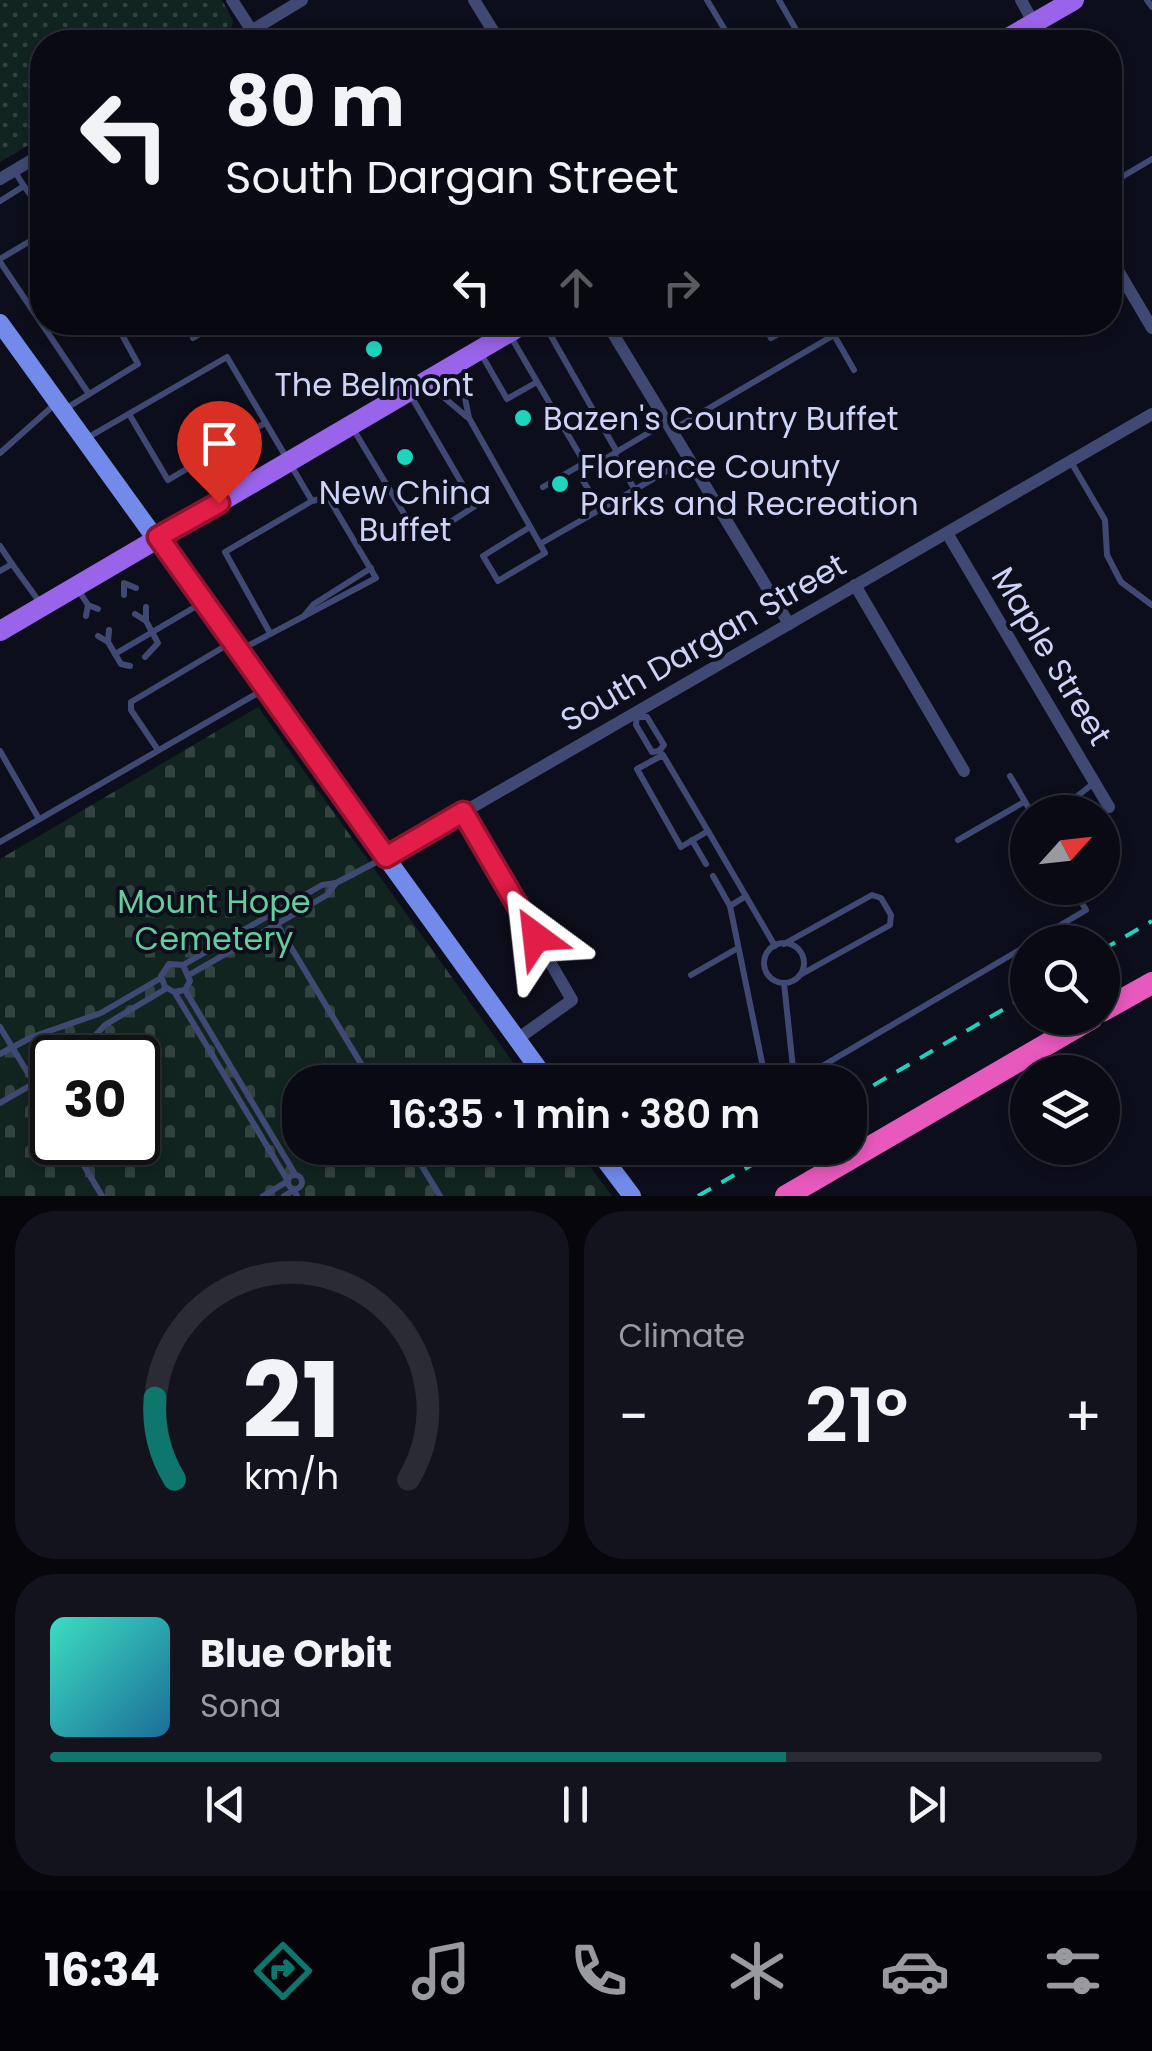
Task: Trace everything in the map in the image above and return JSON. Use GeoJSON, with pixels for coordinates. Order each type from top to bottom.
{"type":"FeatureCollection","features":[{"type":"Feature","properties":{"kind":"highway"},"geometry":{"type":"LineString","coordinates":[[1120,1001],[1152,983]]}},
{"type":"Feature","properties":{"kind":"highway"},"geometry":{"type":"LineString","coordinates":[[786,1196],[1063,1035]]}},
{"type":"Feature","properties":{"kind":"main road"},"geometry":{"type":"LineString","coordinates":[[1023,30],[1074,0]]}},
{"type":"Feature","properties":{"kind":"main road"},"geometry":{"type":"LineString","coordinates":[[0,631],[409,392],[444,378],[506,335]]}},
{"type":"Feature","properties":{"kind":"street"},"geometry":{"type":"LineString","coordinates":[[232,0],[251,30]]}},
{"type":"Feature","properties":{"kind":"street"},"geometry":{"type":"LineString","coordinates":[[255,30],[302,0]]}},
{"type":"Feature","properties":{"kind":"street"},"geometry":{"type":"LineString","coordinates":[[474,0],[493,30]]}},
{"type":"Feature","properties":{"kind":"street"},"geometry":{"type":"LineString","coordinates":[[1020,0],[1034,24]]}},
{"type":"Feature","properties":{"kind":"street"},"geometry":{"type":"LineString","coordinates":[[0,179],[30,161]]}},
{"type":"Feature","properties":{"kind":"street"},"geometry":{"type":"LineString","coordinates":[[1122,277],[1152,328]]}},
{"type":"Feature","properties":{"kind":"street"},"geometry":{"type":"LineString","coordinates":[[0,323],[535,1065]]}},
{"type":"Feature","properties":{"kind":"street"},"geometry":{"type":"LineString","coordinates":[[614,335],[789,624]]}},
{"type":"Feature","properties":{"kind":"street","name":"South Dargan Street"},"geometry":{"type":"LineString","coordinates":[[386,857],[1152,414]]}},
{"type":"Feature","properties":{"kind":"street","name":"Maple Street"},"geometry":{"type":"LineString","coordinates":[[946,533],[1102,795]]}},
{"type":"Feature","properties":{"kind":"street"},"geometry":{"type":"LineString","coordinates":[[856,585],[964,770]]}},
{"type":"Feature","properties":{"kind":"street"},"geometry":{"type":"LineString","coordinates":[[463,812],[572,1000],[516,1040]]}},
{"type":"Feature","properties":{"kind":"street"},"geometry":{"type":"LineString","coordinates":[[609,1165],[632,1196]]}},
{"type":"Feature","properties":{"kind":"lane"},"geometry":{"type":"LineString","coordinates":[[707,0],[725,30]]}},
{"type":"Feature","properties":{"kind":"lane"},"geometry":{"type":"LineString","coordinates":[[779,0],[796,30]]}},
{"type":"Feature","properties":{"kind":"lane"},"geometry":{"type":"LineString","coordinates":[[1148,0],[1152,7]]}},
{"type":"Feature","properties":{"kind":"lane"},"geometry":{"type":"LineString","coordinates":[[1122,177],[1152,160]]}},
{"type":"Feature","properties":{"kind":"lane"},"geometry":{"type":"LineString","coordinates":[[14,170],[30,194]]}},
{"type":"Feature","properties":{"kind":"lane"},"geometry":{"type":"LineString","coordinates":[[0,201],[24,186]]}},
{"type":"Feature","properties":{"kind":"lane"},"geometry":{"type":"LineString","coordinates":[[30,241],[0,260],[30,305]]}},
{"type":"Feature","properties":{"kind":"lane"},"geometry":{"type":"LineString","coordinates":[[50,335],[89,394]]}},
{"type":"Feature","properties":{"kind":"lane"},"geometry":{"type":"LineString","coordinates":[[0,453],[62,405],[89,394],[138,364],[122,335]]}},
{"type":"Feature","properties":{"kind":"lane"},"geometry":{"type":"LineString","coordinates":[[193,338],[198,335]]}},
{"type":"Feature","properties":{"kind":"lane"},"geometry":{"type":"LineString","coordinates":[[520,335],[537,382],[586,466],[582,479],[600,510]]}},
{"type":"Feature","properties":{"kind":"lane"},"geometry":{"type":"LineString","coordinates":[[550,335],[635,490]]}},
{"type":"Feature","properties":{"kind":"lane"},"geometry":{"type":"LineString","coordinates":[[543,487],[669,426],[834,336],[854,370]]}},
{"type":"Feature","properties":{"kind":"lane"},"geometry":{"type":"LineString","coordinates":[[479,351],[507,399],[537,382]]}},
{"type":"Feature","properties":{"kind":"lane"},"geometry":{"type":"LineString","coordinates":[[86,438],[227,357],[312,501]]}},
{"type":"Feature","properties":{"kind":"lane"},"geometry":{"type":"LineString","coordinates":[[469,418],[441,394],[444,378],[462,382],[469,418],[545,553],[498,581],[483,556],[530,527]]}},
{"type":"Feature","properties":{"kind":"lane"},"geometry":{"type":"LineString","coordinates":[[352,426],[415,532],[426,538],[472,512],[474,500],[409,392]]}},
{"type":"Feature","properties":{"kind":"lane"},"geometry":{"type":"LineString","coordinates":[[129,414],[168,480],[265,423]]}},
{"type":"Feature","properties":{"kind":"lane"},"geometry":{"type":"LineString","coordinates":[[540,544],[688,459]]}},
{"type":"Feature","properties":{"kind":"lane"},"geometry":{"type":"LineString","coordinates":[[1070,461],[1104,520],[1107,555],[1121,582],[1152,605]]}},
{"type":"Feature","properties":{"kind":"lane"},"geometry":{"type":"LineString","coordinates":[[158,750],[131,710],[131,702],[235,646],[270,633],[304,618],[376,578],[328,497],[312,501],[225,552],[270,633]]}},
{"type":"Feature","properties":{"kind":"lane"},"geometry":{"type":"LineString","coordinates":[[0,546],[42,606]]}},
{"type":"Feature","properties":{"kind":"lane"},"geometry":{"type":"LineString","coordinates":[[0,571],[12,564]]}},
{"type":"Feature","properties":{"kind":"lane"},"geometry":{"type":"LineString","coordinates":[[112,565],[124,584],[124,595]]}},
{"type":"Feature","properties":{"kind":"lane"},"geometry":{"type":"LineString","coordinates":[[124,584],[136,588]]}},
{"type":"Feature","properties":{"kind":"lane"},"geometry":{"type":"LineString","coordinates":[[76,586],[88,606],[86,616]]}},
{"type":"Feature","properties":{"kind":"lane"},"geometry":{"type":"LineString","coordinates":[[115,654],[204,601]]}},
{"type":"Feature","properties":{"kind":"lane"},"geometry":{"type":"LineString","coordinates":[[88,606],[98,608]]}},
{"type":"Feature","properties":{"kind":"lane"},"geometry":{"type":"LineString","coordinates":[[145,657],[158,649],[146,621],[146,607]]}},
{"type":"Feature","properties":{"kind":"lane"},"geometry":{"type":"LineString","coordinates":[[135,614],[146,621]]}},
{"type":"Feature","properties":{"kind":"lane"},"geometry":{"type":"LineString","coordinates":[[108,642],[110,630]]}},
{"type":"Feature","properties":{"kind":"lane"},"geometry":{"type":"LineString","coordinates":[[98,636],[130,666]]}},
{"type":"Feature","properties":{"kind":"lane"},"geometry":{"type":"LineString","coordinates":[[0,842],[266,688]]}},
{"type":"Feature","properties":{"kind":"lane"},"geometry":{"type":"LineString","coordinates":[[661,753],[652,752],[636,725],[638,714],[647,717],[664,746],[661,753],[637,769],[681,846],[708,831]]}},
{"type":"Feature","properties":{"kind":"lane"},"geometry":{"type":"LineString","coordinates":[[0,752],[39,820]]}},
{"type":"Feature","properties":{"kind":"lane"},"geometry":{"type":"LineString","coordinates":[[661,753],[775,946]]}},
{"type":"Feature","properties":{"kind":"lane"},"geometry":{"type":"LineString","coordinates":[[1010,776],[1020,795]]}},
{"type":"Feature","properties":{"kind":"lane"},"geometry":{"type":"LineString","coordinates":[[1078,795],[1095,782]]}},
{"type":"Feature","properties":{"kind":"lane"},"geometry":{"type":"LineString","coordinates":[[958,840],[1010,810]]}},
{"type":"Feature","properties":{"kind":"lane"},"geometry":{"type":"LineString","coordinates":[[692,840],[706,864]]}},
{"type":"Feature","properties":{"kind":"lane"},"geometry":{"type":"LineString","coordinates":[[0,1054],[100,1013],[161,978],[169,964],[183,965],[322,885],[336,883],[386,857]]}},
{"type":"Feature","properties":{"kind":"lane"},"geometry":{"type":"LineString","coordinates":[[712,876],[730,906],[762,1065]]}},
{"type":"Feature","properties":{"kind":"lane"},"geometry":{"type":"LineString","coordinates":[[189,975],[327,895],[336,883]]}},
{"type":"Feature","properties":{"kind":"lane"},"geometry":{"type":"LineString","coordinates":[[872,894],[881,898],[891,915],[890,924],[784,983],[772,979],[765,968],[766,955],[775,946],[872,894]]}},
{"type":"Feature","properties":{"kind":"lane"},"geometry":{"type":"LineString","coordinates":[[730,906],[746,896]]}},
{"type":"Feature","properties":{"kind":"lane"},"geometry":{"type":"LineString","coordinates":[[1061,925],[1086,910],[1083,905]]}},
{"type":"Feature","properties":{"kind":"lane"},"geometry":{"type":"LineString","coordinates":[[277,924],[362,1065]]}},
{"type":"Feature","properties":{"kind":"lane"},"geometry":{"type":"LineString","coordinates":[[784,944],[800,952],[804,964],[800,975]]}},
{"type":"Feature","properties":{"kind":"lane"},"geometry":{"type":"LineString","coordinates":[[692,975],[738,948]]}},
{"type":"Feature","properties":{"kind":"lane"},"geometry":{"type":"LineString","coordinates":[[784,983],[793,1068],[798,1076],[807,1075],[1010,956]]}},
{"type":"Feature","properties":{"kind":"lane"},"geometry":{"type":"LineString","coordinates":[[183,965],[189,975],[186,990],[295,1174],[298,1191]]}},
{"type":"Feature","properties":{"kind":"lane"},"geometry":{"type":"LineString","coordinates":[[161,978],[288,1181],[307,1196]]}},
{"type":"Feature","properties":{"kind":"lane"},"geometry":{"type":"LineString","coordinates":[[96,1035],[105,1026],[171,990],[186,990]]}},
{"type":"Feature","properties":{"kind":"lane"},"geometry":{"type":"LineString","coordinates":[[0,1027],[30,1076]]}},
{"type":"Feature","properties":{"kind":"lane"},"geometry":{"type":"LineString","coordinates":[[0,1103],[30,1085]]}},
{"type":"Feature","properties":{"kind":"lane"},"geometry":{"type":"LineString","coordinates":[[84,1165],[102,1196]]}},
{"type":"Feature","properties":{"kind":"lane"},"geometry":{"type":"LineString","coordinates":[[421,1165],[440,1196]]}},
{"type":"Feature","properties":{"kind":"lane"},"geometry":{"type":"LineString","coordinates":[[263,1196],[295,1174]]}},
{"type":"Feature","properties":{"kind":"lane"},"geometry":{"type":"LineString","coordinates":[[284,1196],[298,1191]]}},
{"type":"Feature","properties":{"kind":"green space"},"geometry":{"type":"Polygon","coordinates":[[[0,0],[222,0],[233,21],[227,30],[30,30],[30,144],[0,162],[0,0]]]}},
{"type":"Feature","properties":{"kind":"green space","name":"Mount Hope Cemetery"},"geometry":{"type":"Polygon","coordinates":[[[258,707],[515,1065],[282,1065],[282,1165],[589,1165],[612,1196],[0,1196],[0,859],[258,707]]]}},
{"type":"Feature","properties":{"kind":"railway"},"geometry":{"type":"LineString","coordinates":[[1120,940],[1152,921]]}},
{"type":"Feature","properties":{"kind":"railway"},"geometry":{"type":"LineString","coordinates":[[867,1089],[1010,1006]]}},
{"type":"Feature","properties":{"kind":"railway"},"geometry":{"type":"LineString","coordinates":[[698,1196],[752,1165]]}},
{"type":"Feature","properties":{"kind":"place","name":"The Belmont"},"geometry":{"type":"Point","coordinates":[374,349]}},
{"type":"Feature","properties":{"kind":"place","name":"Bazen's Country Buffet"},"geometry":{"type":"Point","coordinates":[523,418]}},
{"type":"Feature","properties":{"kind":"place","name":"New China Buffet"},"geometry":{"type":"Point","coordinates":[405,457]}},
{"type":"Feature","properties":{"kind":"place","name":"Florence County Parks and Recreation"},"geometry":{"type":"Point","coordinates":[560,484]}},
{"type":"Feature","properties":{"kind":"route"},"geometry":{"type":"LineString","coordinates":[[219,503],[158,537],[386,857],[463,812],[536,937]]}}]}
